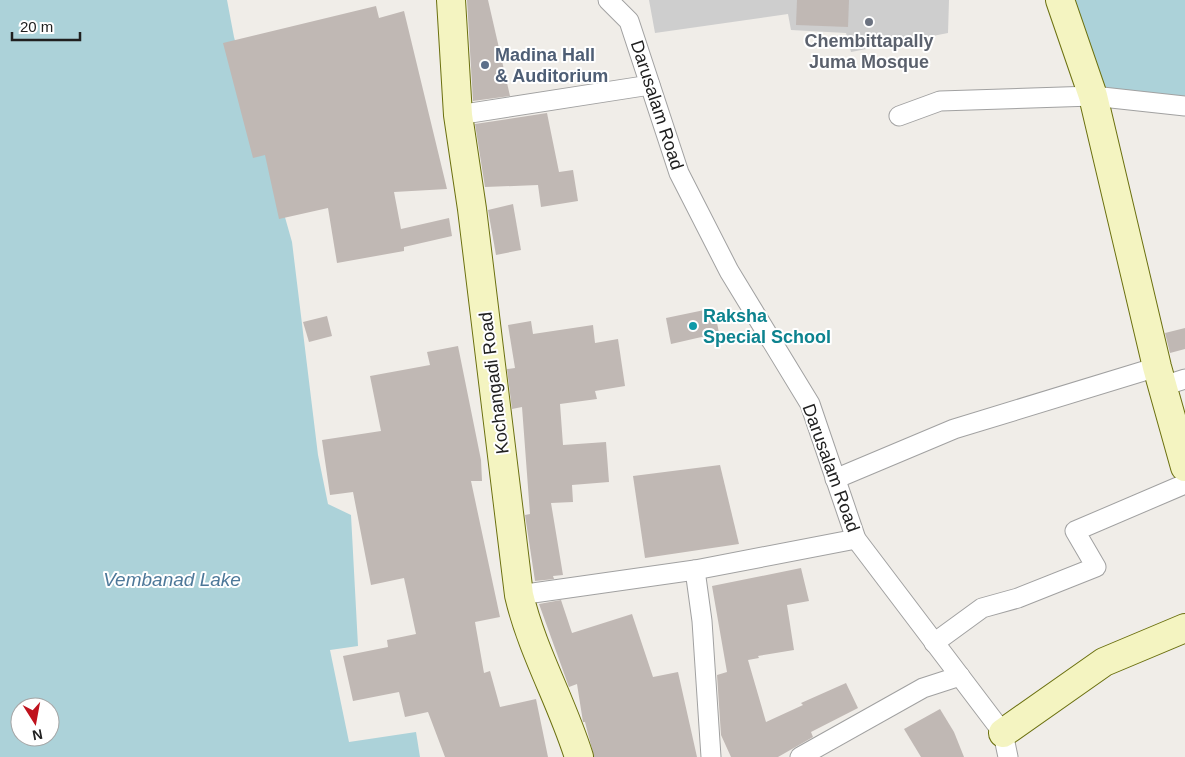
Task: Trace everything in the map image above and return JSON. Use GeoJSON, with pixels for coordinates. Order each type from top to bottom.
{"type":"FeatureCollection","features":[{"type":"Feature","properties":{"kind":"street","name":"Kochangadi Road"},"geometry":{"type":"LineString","coordinates":[[451,0],[458,115],[472,208],[519,595],[525,620],[568,722],[579,757]]}},
{"type":"Feature","properties":{"kind":"street","name":"Darusalam Road"},"geometry":{"type":"LineString","coordinates":[[608,0],[629,21],[679,173],[729,271],[810,404],[856,539],[960,676],[1005,745]]}},
{"type":"Feature","properties":{"kind":"street"},"geometry":{"type":"LineString","coordinates":[[1060,0],[1093,96],[1168,377],[1185,467]]}},
{"type":"Feature","properties":{"kind":"street"},"geometry":{"type":"LineString","coordinates":[[458,115],[650,85]]}},
{"type":"Feature","properties":{"kind":"street"},"geometry":{"type":"LineString","coordinates":[[898,116],[940,102],[1093,96],[1185,106]]}},
{"type":"Feature","properties":{"kind":"street"},"geometry":{"type":"LineString","coordinates":[[835,479],[954,429],[1168,377]]}},
{"type":"Feature","properties":{"kind":"street"},"geometry":{"type":"LineString","coordinates":[[934,643],[982,608],[1018,598],[1096,567],[1075,531],[1185,484]]}},
{"type":"Feature","properties":{"kind":"street"},"geometry":{"type":"LineString","coordinates":[[519,595],[696,570],[856,539]]}},
{"type":"Feature","properties":{"kind":"street"},"geometry":{"type":"LineString","coordinates":[[696,570],[702,621],[711,757]]}},
{"type":"Feature","properties":{"kind":"street"},"geometry":{"type":"LineString","coordinates":[[1005,745],[1104,662],[1185,628]]}},
{"type":"Feature","properties":{"kind":"street"},"geometry":{"type":"LineString","coordinates":[[800,757],[923,688],[960,676]]}},
{"type":"Feature","properties":{"kind":"shaded area","name":"Chembittapally Juma Mosque"},"geometry":{"type":"Polygon","coordinates":[[[649,0],[949,0],[948,33],[851,52],[846,33],[791,30],[788,14],[655,33],[649,0]]]}},
{"type":"Feature","properties":{"kind":"water","name":"Vembanad Lake"},"geometry":{"type":"Polygon","coordinates":[[[0,0],[227,0],[234,37],[292,242],[318,455],[328,504],[351,515],[358,646],[330,650],[349,742],[416,732],[420,757],[0,757],[0,0]]]}},
{"type":"Feature","properties":{"kind":"water"},"geometry":{"type":"Polygon","coordinates":[[[1070,0],[1185,0],[1185,102],[1099,92],[1070,0]]]}},
{"type":"Feature","properties":{"kind":"building"},"geometry":{"type":"Polygon","coordinates":[[[467,0],[488,0],[510,96],[473,101],[467,0]]]}},
{"type":"Feature","properties":{"kind":"building"},"geometry":{"type":"Polygon","coordinates":[[[797,0],[849,0],[848,27],[796,25],[797,0]]]}},
{"type":"Feature","properties":{"kind":"building"},"geometry":{"type":"Polygon","coordinates":[[[376,6],[379,18],[404,11],[447,189],[394,192],[401,229],[449,218],[452,236],[404,247],[404,251],[337,263],[328,208],[279,219],[265,155],[253,158],[223,43],[376,6]]]}},
{"type":"Feature","properties":{"kind":"building"},"geometry":{"type":"Polygon","coordinates":[[[547,113],[559,172],[573,170],[578,201],[541,207],[538,185],[485,187],[475,124],[547,113]]]}},
{"type":"Feature","properties":{"kind":"building"},"geometry":{"type":"Polygon","coordinates":[[[513,204],[521,250],[496,255],[488,210],[513,204]]]}},
{"type":"Feature","properties":{"kind":"building","name":"Raksha Special School"},"geometry":{"type":"Polygon","coordinates":[[[714,308],[719,333],[671,344],[666,318],[714,308]]]}},
{"type":"Feature","properties":{"kind":"building"},"geometry":{"type":"Polygon","coordinates":[[[327,316],[332,336],[309,342],[303,322],[327,316]]]}},
{"type":"Feature","properties":{"kind":"building"},"geometry":{"type":"Polygon","coordinates":[[[531,321],[533,334],[593,325],[595,343],[618,339],[625,386],[595,391],[597,399],[560,404],[563,445],[606,442],[609,482],[572,485],[573,502],[551,503],[563,575],[553,576],[554,579],[535,581],[525,515],[530,514],[522,407],[512,409],[507,369],[515,368],[508,325],[531,321]]]}},
{"type":"Feature","properties":{"kind":"building"},"geometry":{"type":"Polygon","coordinates":[[[1185,328],[1185,349],[1170,353],[1165,333],[1185,328]]]}},
{"type":"Feature","properties":{"kind":"building"},"geometry":{"type":"Polygon","coordinates":[[[458,346],[481,460],[482,481],[471,481],[500,617],[475,622],[484,673],[490,671],[500,707],[536,699],[548,757],[445,757],[428,712],[405,717],[399,692],[353,701],[343,656],[388,647],[387,640],[416,634],[404,578],[371,585],[353,492],[330,495],[322,440],[381,431],[370,376],[430,365],[427,352],[458,346]]]}},
{"type":"Feature","properties":{"kind":"building"},"geometry":{"type":"Polygon","coordinates":[[[720,465],[739,544],[645,558],[633,476],[720,465]]]}},
{"type":"Feature","properties":{"kind":"building"},"geometry":{"type":"Polygon","coordinates":[[[801,568],[809,601],[787,605],[794,650],[758,656],[759,658],[748,660],[766,722],[803,705],[801,703],[846,683],[858,708],[811,732],[813,737],[778,757],[731,757],[721,735],[717,675],[727,672],[712,586],[801,568]]]}},
{"type":"Feature","properties":{"kind":"building"},"geometry":{"type":"Polygon","coordinates":[[[561,600],[572,633],[632,614],[653,677],[678,672],[697,757],[594,757],[585,722],[583,722],[577,684],[569,687],[539,604],[561,600]]]}},
{"type":"Feature","properties":{"kind":"building"},"geometry":{"type":"Polygon","coordinates":[[[940,709],[954,732],[964,757],[921,757],[904,729],[940,709]]]}},
{"type":"Feature","properties":{"kind":"place","name":"Chembittapally Juma Mosque"},"geometry":{"type":"Point","coordinates":[869,22]}},
{"type":"Feature","properties":{"kind":"place","name":"Madina Hall & Auditorium"},"geometry":{"type":"Point","coordinates":[485,65]}},
{"type":"Feature","properties":{"kind":"place","name":"Raksha Special School"},"geometry":{"type":"Point","coordinates":[693,326]}}]}
